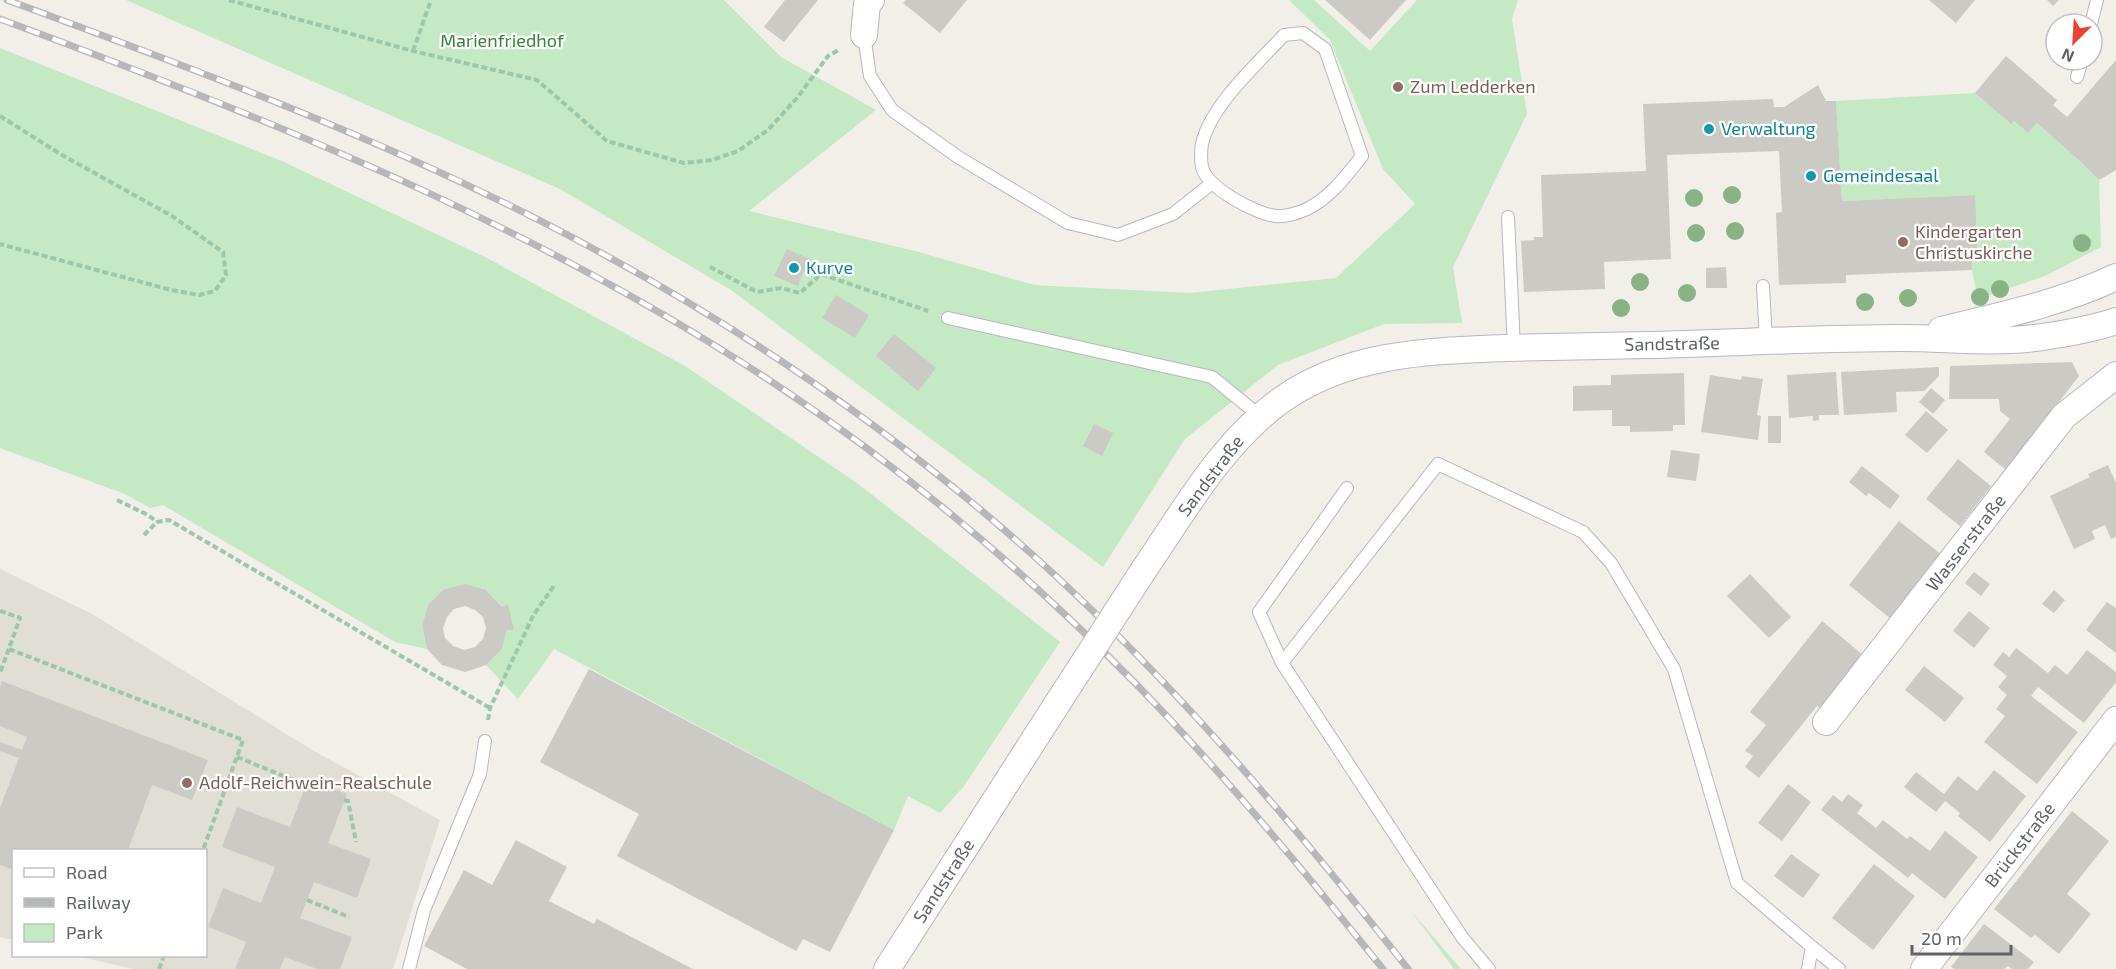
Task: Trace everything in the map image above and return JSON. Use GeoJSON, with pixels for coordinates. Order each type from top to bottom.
{"type":"FeatureCollection","features":[{"type":"Feature","properties":{"kind":"street"},"geometry":{"type":"LineString","coordinates":[[864,35],[867,4],[871,0]]}},
{"type":"Feature","properties":{"kind":"street"},"geometry":{"type":"LineString","coordinates":[[2109,280],[2114,328]]}},
{"type":"Feature","properties":{"kind":"street","name":"Sandstraße"},"geometry":{"type":"LineString","coordinates":[[1903,338],[2008,314],[2109,280]]}},
{"type":"Feature","properties":{"kind":"street","name":"Sandstraße"},"geometry":{"type":"LineString","coordinates":[[887,969],[1143,571],[1215,465],[1241,435],[1261,417],[1282,400],[1323,377],[1366,362],[1401,354],[1437,351],[1903,338],[2012,340],[2114,328]]}},
{"type":"Feature","properties":{"kind":"street","name":"Wasserstraße"},"geometry":{"type":"LineString","coordinates":[[1827,722],[2064,416],[2116,375]]}},
{"type":"Feature","properties":{"kind":"street","name":"Brückstraße"},"geometry":{"type":"LineString","coordinates":[[1924,969],[2116,720]]}},
{"type":"Feature","properties":{"kind":"lane"},"geometry":{"type":"LineString","coordinates":[[1303,33],[1325,49],[1362,156],[1338,187],[1306,210],[1278,217],[1252,210],[1212,183],[1202,168],[1202,144],[1213,119],[1235,87],[1284,35],[1303,33]]}},
{"type":"Feature","properties":{"kind":"lane"},"geometry":{"type":"LineString","coordinates":[[864,35],[870,76],[892,110],[958,157],[1068,223],[1119,235],[1173,214],[1212,183]]}},
{"type":"Feature","properties":{"kind":"lane"},"geometry":{"type":"LineString","coordinates":[[2077,77],[2078,72]]}},
{"type":"Feature","properties":{"kind":"lane"},"geometry":{"type":"LineString","coordinates":[[1508,217],[1515,348]]}},
{"type":"Feature","properties":{"kind":"lane"},"geometry":{"type":"LineString","coordinates":[[1763,286],[1766,342]]}},
{"type":"Feature","properties":{"kind":"lane"},"geometry":{"type":"LineString","coordinates":[[948,318],[1212,377],[1261,417]]}},
{"type":"Feature","properties":{"kind":"lane"},"geometry":{"type":"LineString","coordinates":[[1282,663],[1438,464],[1583,532],[1611,563],[1674,669],[1737,883],[1839,969]]}},
{"type":"Feature","properties":{"kind":"lane"},"geometry":{"type":"LineString","coordinates":[[1347,488],[1259,612],[1282,663],[1462,937],[1489,969]]}},
{"type":"Feature","properties":{"kind":"lane"},"geometry":{"type":"LineString","coordinates":[[409,969],[424,910],[480,774],[485,741]]}},
{"type":"Feature","properties":{"kind":"lane"},"geometry":{"type":"LineString","coordinates":[[1808,969],[1812,947]]}},
{"type":"Feature","properties":{"kind":"path"},"geometry":{"type":"LineString","coordinates":[[229,0],[413,51],[537,80],[607,141],[684,163],[712,160],[738,151],[761,135],[797,98],[828,56],[864,35]]}},
{"type":"Feature","properties":{"kind":"path"},"geometry":{"type":"LineString","coordinates":[[413,51],[432,0]]}},
{"type":"Feature","properties":{"kind":"path"},"geometry":{"type":"LineString","coordinates":[[0,116],[62,155],[172,216],[223,252],[226,275],[215,291],[199,295],[171,290],[0,244]]}},
{"type":"Feature","properties":{"kind":"path"},"geometry":{"type":"LineString","coordinates":[[710,267],[757,292],[781,288],[800,293],[821,274],[948,318]]}},
{"type":"Feature","properties":{"kind":"path"},"geometry":{"type":"LineString","coordinates":[[117,500],[148,514],[157,522]]}},
{"type":"Feature","properties":{"kind":"path"},"geometry":{"type":"LineString","coordinates":[[144,535],[157,522],[169,520],[490,708]]}},
{"type":"Feature","properties":{"kind":"path"},"geometry":{"type":"LineString","coordinates":[[485,741],[490,708],[533,616],[555,584]]}},
{"type":"Feature","properties":{"kind":"path"},"geometry":{"type":"LineString","coordinates":[[0,611],[20,618],[0,673]]}},
{"type":"Feature","properties":{"kind":"path"},"geometry":{"type":"LineString","coordinates":[[9,649],[243,740],[203,849]]}},
{"type":"Feature","properties":{"kind":"path"},"geometry":{"type":"LineString","coordinates":[[237,757],[306,785]]}},
{"type":"Feature","properties":{"kind":"path"},"geometry":{"type":"LineString","coordinates":[[344,800],[348,801],[356,842]]}},
{"type":"Feature","properties":{"kind":"path"},"geometry":{"type":"LineString","coordinates":[[307,900],[349,916]]}},
{"type":"Feature","properties":{"kind":"shaded area","name":"Adolf-Reichwein-Realschule"},"geometry":{"type":"Polygon","coordinates":[[[0,569],[92,614],[314,751],[440,820],[393,969],[133,969],[81,957],[207,957],[207,849],[12,849],[12,940],[0,937],[0,569]]]}},
{"type":"Feature","properties":{"kind":"green space","name":"Marienfriedhof"},"geometry":{"type":"Polygon","coordinates":[[[126,0],[724,0],[781,57],[876,110],[749,211],[919,252],[1034,285],[1189,293],[1336,278],[1415,204],[1383,169],[1330,40],[1289,0],[1314,0],[1370,51],[1417,0],[1518,0],[1512,19],[1527,114],[1453,267],[1462,323],[1384,324],[1278,365],[1185,439],[1103,567],[731,290],[560,189],[126,0]]]}},
{"type":"Feature","properties":{"kind":"green space"},"geometry":{"type":"Polygon","coordinates":[[[0,48],[284,162],[487,258],[685,366],[857,483],[1060,642],[964,786],[940,813],[908,796],[894,830],[554,649],[518,699],[486,665],[502,649],[507,630],[514,630],[508,605],[502,607],[486,590],[428,605],[422,627],[427,649],[395,642],[163,505],[150,508],[125,494],[0,448],[0,48]]]}},
{"type":"Feature","properties":{"kind":"green space"},"geometry":{"type":"Polygon","coordinates":[[[1975,93],[2010,123],[2014,121],[2028,133],[2037,123],[2099,180],[2101,247],[2045,276],[1978,299],[1972,270],[1971,250],[1977,249],[1974,195],[1842,201],[1836,101],[1975,93]]]}},
{"type":"Feature","properties":{"kind":"green space"},"geometry":{"type":"Polygon","coordinates":[[[1412,912],[1461,969],[1454,969],[1412,912]]]}},
{"type":"Feature","properties":{"kind":"building"},"geometry":{"type":"Polygon","coordinates":[[[785,0],[818,0],[784,42],[764,27],[785,0]]]}},
{"type":"Feature","properties":{"kind":"building"},"geometry":{"type":"Polygon","coordinates":[[[906,0],[967,0],[940,33],[903,3],[906,0]]]}},
{"type":"Feature","properties":{"kind":"building"},"geometry":{"type":"Polygon","coordinates":[[[1325,0],[1406,0],[1370,40],[1325,0]]]}},
{"type":"Feature","properties":{"kind":"building"},"geometry":{"type":"Polygon","coordinates":[[[1929,0],[1975,0],[1956,23],[1929,0]]]}},
{"type":"Feature","properties":{"kind":"building"},"geometry":{"type":"Polygon","coordinates":[[[2047,0],[2059,0],[2053,6],[2047,0]]]}},
{"type":"Feature","properties":{"kind":"building"},"geometry":{"type":"Polygon","coordinates":[[[2006,56],[2057,100],[2053,105],[2067,117],[2116,60],[2116,170],[2099,180],[2037,123],[2028,133],[2014,121],[2011,124],[1975,93],[2006,56]]]}},
{"type":"Feature","properties":{"kind":"building"},"geometry":{"type":"Polygon","coordinates":[[[1818,85],[1826,101],[1836,101],[1842,201],[1975,195],[1977,249],[1971,250],[1972,270],[1846,275],[1846,283],[1779,285],[1776,213],[1782,212],[1779,151],[1667,155],[1671,259],[1604,262],[1605,289],[1524,292],[1521,241],[1543,237],[1541,175],[1646,171],[1643,104],[1773,99],[1774,107],[1784,107],[1818,85]]]}},
{"type":"Feature","properties":{"kind":"building","name":"Kurve"},"geometry":{"type":"Polygon","coordinates":[[[787,249],[819,263],[803,272],[798,286],[774,276],[787,249]]]}},
{"type":"Feature","properties":{"kind":"building"},"geometry":{"type":"Polygon","coordinates":[[[1726,267],[1727,288],[1706,288],[1706,268],[1726,267]]]}},
{"type":"Feature","properties":{"kind":"building"},"geometry":{"type":"Polygon","coordinates":[[[836,295],[869,315],[855,338],[822,318],[836,295]]]}},
{"type":"Feature","properties":{"kind":"building"},"geometry":{"type":"Polygon","coordinates":[[[894,334],[936,368],[918,391],[876,356],[894,334]]]}},
{"type":"Feature","properties":{"kind":"building"},"geometry":{"type":"Polygon","coordinates":[[[2072,362],[2079,376],[2006,470],[1984,452],[2010,419],[2000,411],[1999,399],[1949,399],[1950,366],[2072,362]]]}},
{"type":"Feature","properties":{"kind":"building"},"geometry":{"type":"Polygon","coordinates":[[[1939,367],[1939,376],[1924,391],[1896,392],[1897,412],[1844,415],[1841,372],[1939,367]]]}},
{"type":"Feature","properties":{"kind":"building"},"geometry":{"type":"Polygon","coordinates":[[[1836,372],[1839,415],[1819,415],[1819,420],[1813,421],[1813,416],[1789,418],[1787,375],[1836,372]]]}},
{"type":"Feature","properties":{"kind":"building"},"geometry":{"type":"Polygon","coordinates":[[[1684,373],[1685,425],[1673,425],[1673,431],[1630,432],[1630,426],[1612,426],[1612,410],[1573,411],[1573,386],[1611,385],[1611,375],[1684,373]]]}},
{"type":"Feature","properties":{"kind":"building"},"geometry":{"type":"Polygon","coordinates":[[[1710,375],[1741,380],[1742,376],[1763,379],[1757,415],[1761,416],[1758,440],[1701,432],[1710,375]]]}},
{"type":"Feature","properties":{"kind":"building"},"geometry":{"type":"Polygon","coordinates":[[[1931,388],[1945,400],[1933,414],[1919,402],[1931,388]]]}},
{"type":"Feature","properties":{"kind":"building"},"geometry":{"type":"Polygon","coordinates":[[[1926,411],[1948,430],[1927,453],[1905,435],[1926,411]]]}},
{"type":"Feature","properties":{"kind":"building"},"geometry":{"type":"Polygon","coordinates":[[[1768,416],[1781,416],[1781,443],[1768,443],[1768,416]]]}},
{"type":"Feature","properties":{"kind":"building"},"geometry":{"type":"Polygon","coordinates":[[[1094,424],[1113,433],[1102,456],[1083,446],[1094,424]]]}},
{"type":"Feature","properties":{"kind":"building"},"geometry":{"type":"Polygon","coordinates":[[[1671,450],[1700,454],[1696,481],[1667,477],[1671,450]]]}},
{"type":"Feature","properties":{"kind":"building"},"geometry":{"type":"Polygon","coordinates":[[[1958,459],[1991,486],[1960,526],[1926,499],[1958,459]]]}},
{"type":"Feature","properties":{"kind":"building"},"geometry":{"type":"Polygon","coordinates":[[[2108,465],[2116,483],[2116,537],[2111,539],[2105,525],[2092,531],[2095,539],[2074,549],[2050,496],[2090,477],[2088,474],[2108,465]]]}},
{"type":"Feature","properties":{"kind":"building"},"geometry":{"type":"Polygon","coordinates":[[[1862,466],[1900,496],[1890,509],[1869,493],[1866,496],[1849,482],[1862,466]]]}},
{"type":"Feature","properties":{"kind":"building"},"geometry":{"type":"Polygon","coordinates":[[[1899,521],[1942,555],[1891,619],[1849,585],[1899,521]]]}},
{"type":"Feature","properties":{"kind":"building"},"geometry":{"type":"Polygon","coordinates":[[[1974,572],[1990,584],[1981,596],[1965,583],[1974,572]]]}},
{"type":"Feature","properties":{"kind":"building"},"geometry":{"type":"Polygon","coordinates":[[[1750,574],[1791,617],[1769,638],[1727,596],[1750,574]]]}},
{"type":"Feature","properties":{"kind":"building"},"geometry":{"type":"Polygon","coordinates":[[[465,584],[486,590],[502,607],[508,604],[514,630],[507,630],[502,649],[486,665],[465,672],[442,665],[427,649],[422,626],[428,605],[443,590],[465,584]],[[465,606],[454,609],[447,617],[443,628],[445,638],[453,646],[464,650],[475,647],[483,639],[486,628],[483,617],[475,610],[465,606]]]}},
{"type":"Feature","properties":{"kind":"building"},"geometry":{"type":"Polygon","coordinates":[[[2054,590],[2065,600],[2054,613],[2042,604],[2054,590]]]}},
{"type":"Feature","properties":{"kind":"building"},"geometry":{"type":"Polygon","coordinates":[[[2107,602],[2116,608],[2116,653],[2086,630],[2107,602]]]}},
{"type":"Feature","properties":{"kind":"building"},"geometry":{"type":"Polygon","coordinates":[[[1969,611],[1990,628],[1974,648],[1953,631],[1969,611]]]}},
{"type":"Feature","properties":{"kind":"building"},"geometry":{"type":"Polygon","coordinates":[[[1822,621],[1862,654],[1820,708],[1817,706],[1759,778],[1745,767],[1753,756],[1745,751],[1766,725],[1750,712],[1822,621]]]}},
{"type":"Feature","properties":{"kind":"building"},"geometry":{"type":"Polygon","coordinates":[[[2016,648],[2048,673],[2055,665],[2067,675],[2087,650],[2116,672],[2116,682],[2084,723],[2038,687],[2031,696],[2078,732],[2037,784],[1984,742],[2005,716],[1996,709],[2007,695],[1998,687],[2007,676],[1993,665],[2003,652],[2009,657],[2016,648]]]}},
{"type":"Feature","properties":{"kind":"building"},"geometry":{"type":"Polygon","coordinates":[[[1924,666],[1964,698],[1945,722],[1905,690],[1924,666]]]}},
{"type":"Feature","properties":{"kind":"building"},"geometry":{"type":"Polygon","coordinates":[[[589,669],[894,830],[830,952],[803,939],[796,951],[617,856],[639,814],[540,762],[589,669]]]}},
{"type":"Feature","properties":{"kind":"building"},"geometry":{"type":"Polygon","coordinates":[[[2,681],[208,760],[192,800],[152,785],[128,849],[12,849],[12,869],[0,865],[0,808],[19,758],[0,751],[0,742],[22,750],[27,737],[0,726],[2,681]]]}},
{"type":"Feature","properties":{"kind":"building"},"geometry":{"type":"Polygon","coordinates":[[[1994,770],[2026,796],[1990,842],[1958,816],[1960,813],[1945,801],[1936,812],[1904,787],[1916,772],[1944,794],[1958,776],[1977,791],[1994,770]]]}},
{"type":"Feature","properties":{"kind":"building"},"geometry":{"type":"Polygon","coordinates":[[[308,779],[347,794],[328,843],[371,859],[357,898],[314,882],[300,918],[352,937],[340,969],[317,969],[285,957],[280,969],[235,969],[246,942],[208,927],[223,888],[261,903],[275,867],[222,847],[237,807],[290,827],[308,779]]]}},
{"type":"Feature","properties":{"kind":"building"},"geometry":{"type":"Polygon","coordinates":[[[1788,784],[1811,802],[1782,841],[1758,823],[1788,784]]]}},
{"type":"Feature","properties":{"kind":"building"},"geometry":{"type":"Polygon","coordinates":[[[1848,794],[1863,805],[1857,813],[1876,828],[1883,820],[1907,839],[1910,836],[1930,851],[1945,831],[1978,857],[1945,899],[1912,873],[1908,878],[1821,810],[1833,795],[1842,802],[1848,794]]]}},
{"type":"Feature","properties":{"kind":"building"},"geometry":{"type":"Polygon","coordinates":[[[2072,811],[2109,841],[2067,894],[2091,914],[2059,954],[2035,935],[2031,938],[1994,909],[2072,811]]]}},
{"type":"Feature","properties":{"kind":"building"},"geometry":{"type":"Polygon","coordinates":[[[516,840],[567,867],[549,901],[594,924],[597,919],[693,969],[467,969],[424,946],[464,870],[492,885],[516,840]]]}},
{"type":"Feature","properties":{"kind":"building"},"geometry":{"type":"Polygon","coordinates":[[[1791,854],[1820,875],[1803,898],[1774,876],[1791,854]]]}},
{"type":"Feature","properties":{"kind":"building"},"geometry":{"type":"Polygon","coordinates":[[[1874,864],[1915,896],[1873,950],[1832,918],[1874,864]]]}},
{"type":"Feature","properties":{"kind":"building"},"geometry":{"type":"Polygon","coordinates":[[[1984,924],[2034,962],[2028,969],[2012,969],[2008,966],[2004,969],[1954,969],[1951,967],[1984,924]]]}},
{"type":"Feature","properties":{"kind":"railway"},"geometry":{"type":"LineString","coordinates":[[7,0],[230,84],[377,144],[450,177],[592,248],[698,308],[801,374],[900,445],[948,483],[995,522],[1107,625],[1161,679],[1263,792],[1408,969]]}},
{"type":"Feature","properties":{"kind":"railway"},"geometry":{"type":"LineString","coordinates":[[0,19],[203,96],[402,181],[595,276],[689,330],[781,388],[921,490],[1010,564],[1095,643],[1169,718],[1232,788],[1383,969]]}},
{"type":"Feature","properties":{"kind":"place","name":"Zum Ledderken"},"geometry":{"type":"Point","coordinates":[1398,87]}},
{"type":"Feature","properties":{"kind":"place","name":"Verwaltung"},"geometry":{"type":"Point","coordinates":[1709,129]}},
{"type":"Feature","properties":{"kind":"place","name":"Gemeindesaal"},"geometry":{"type":"Point","coordinates":[1811,176]}},
{"type":"Feature","properties":{"kind":"place","name":"Kindergarten Christuskirche"},"geometry":{"type":"Point","coordinates":[1903,242]}},
{"type":"Feature","properties":{"kind":"place","name":"Kurve"},"geometry":{"type":"Point","coordinates":[794,268]}},
{"type":"Feature","properties":{"kind":"place","name":"Adolf-Reichwein-Realschule"},"geometry":{"type":"Point","coordinates":[187,783]}}]}
